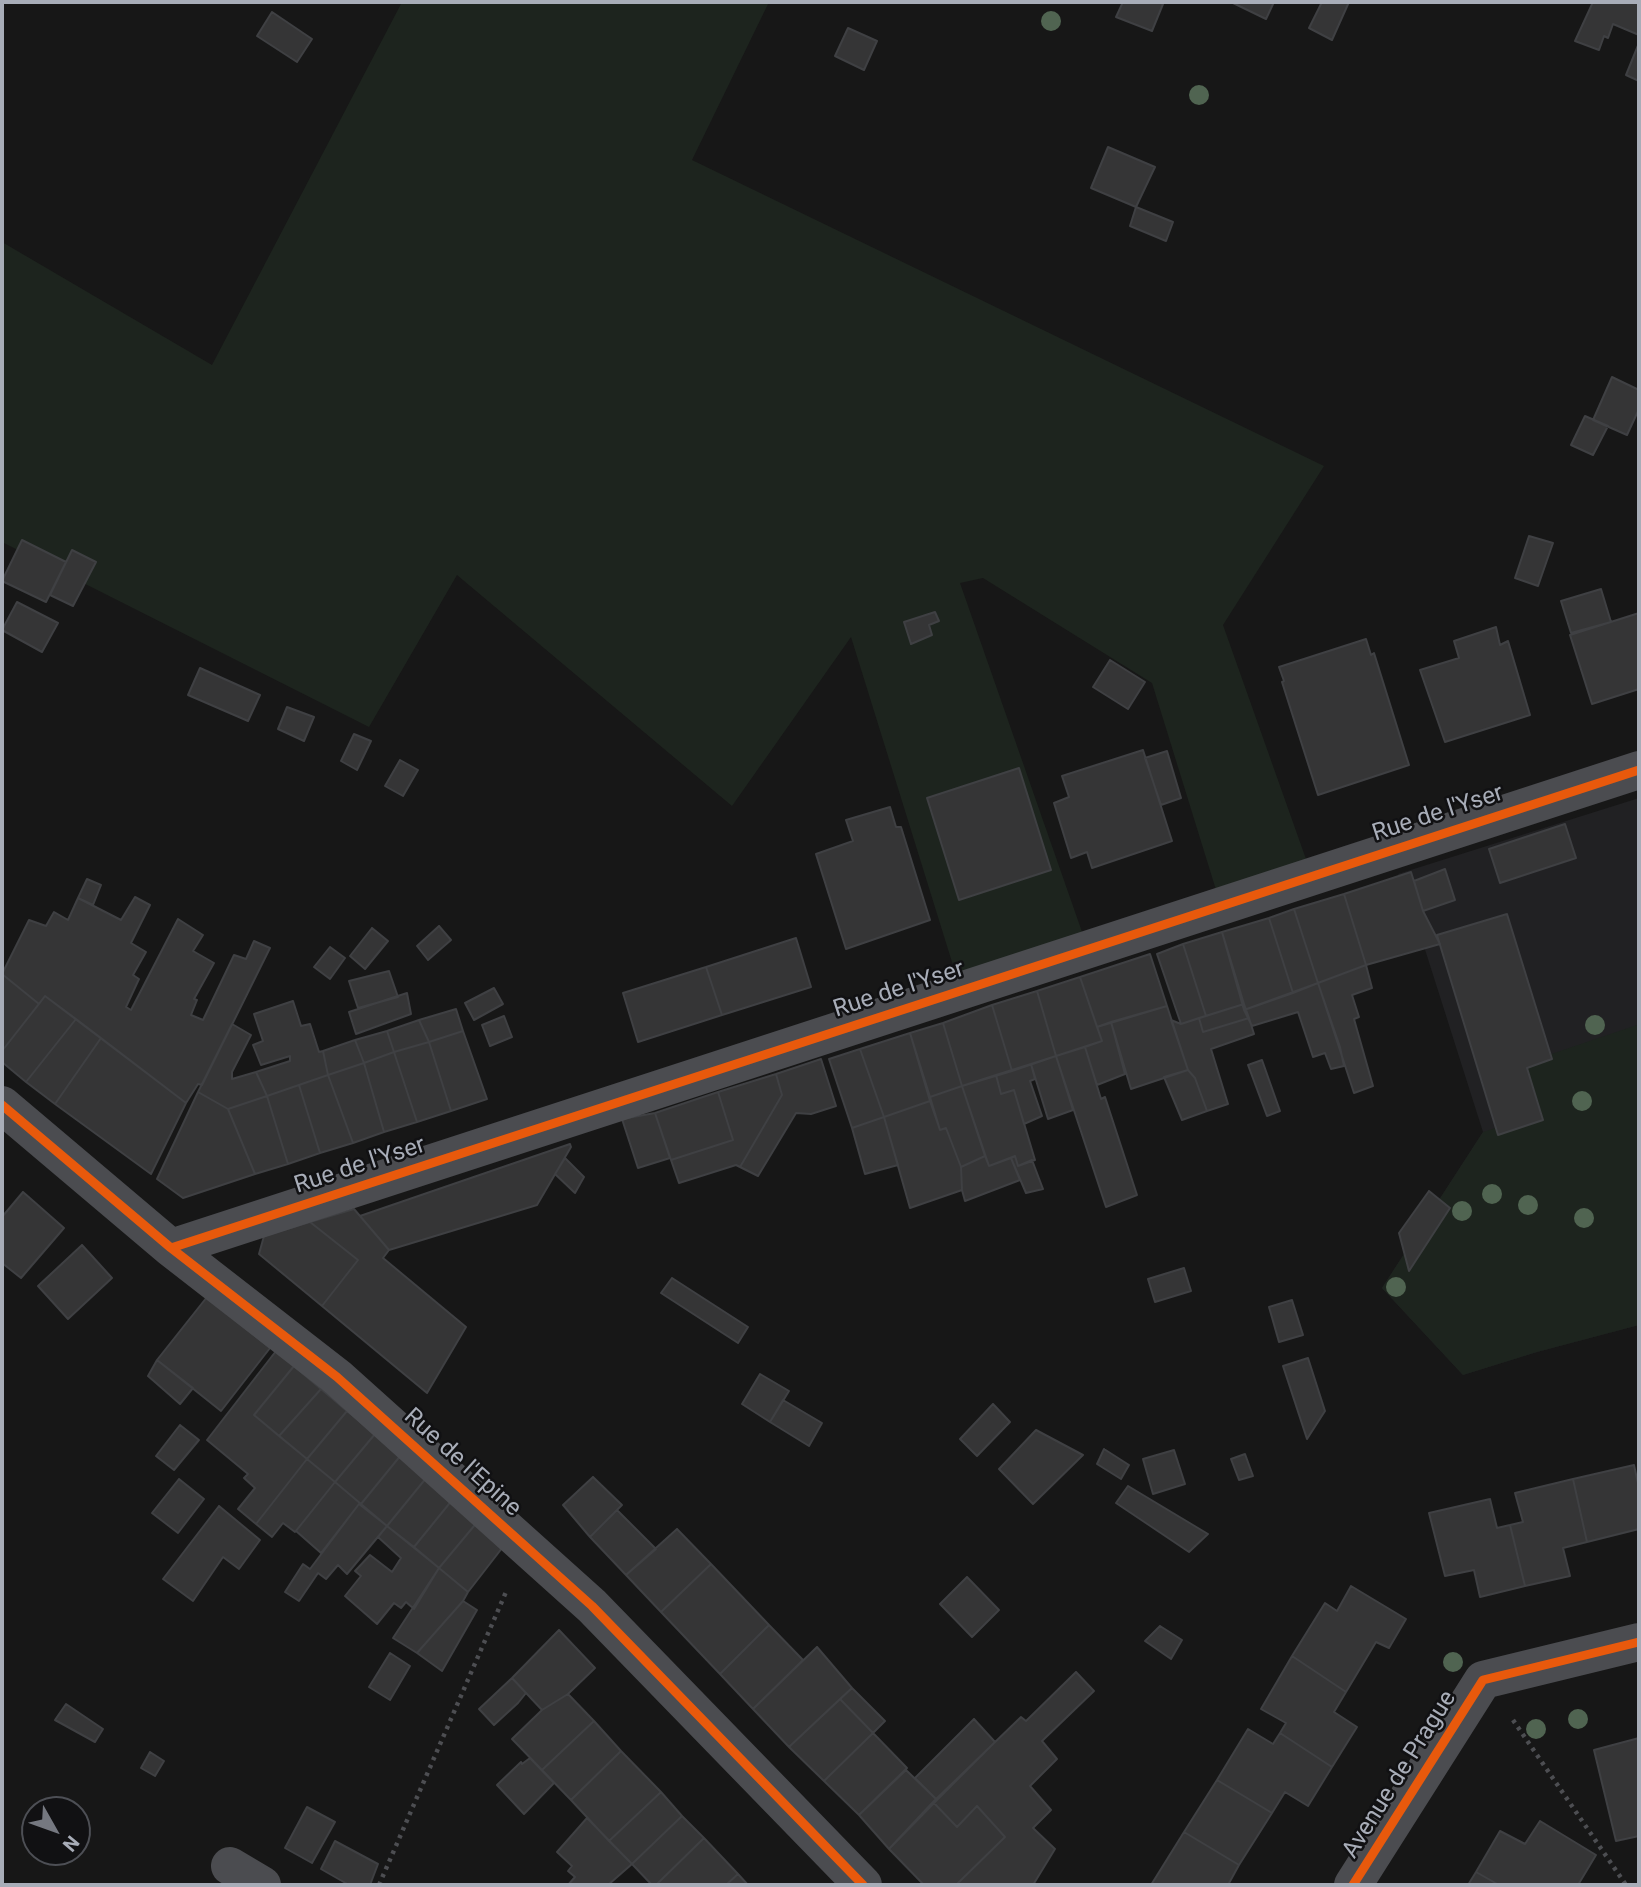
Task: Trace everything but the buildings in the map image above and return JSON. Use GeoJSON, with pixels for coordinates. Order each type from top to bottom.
{"type":"FeatureCollection","features":[{"type":"Feature","properties":{"kind":"street","name":"Rue de l'Yser"},"geometry":{"type":"LineString","coordinates":[[172,1248],[1639,770]]}},
{"type":"Feature","properties":{"kind":"street","name":"Rue de l'Epine"},"geometry":{"type":"LineString","coordinates":[[2,1105],[172,1248],[337,1377],[593,1606],[863,1885]]}},
{"type":"Feature","properties":{"kind":"street","name":"Avenue de Prague"},"geometry":{"type":"LineString","coordinates":[[1353,1885],[1483,1681],[1639,1642]]}},
{"type":"Feature","properties":{"kind":"street"},"geometry":{"type":"LineString","coordinates":[[230,1866],[262,1885]]}},
{"type":"Feature","properties":{"kind":"path"},"geometry":{"type":"LineString","coordinates":[[379,1885],[525,1546]]}},
{"type":"Feature","properties":{"kind":"path"},"geometry":{"type":"LineString","coordinates":[[1483,1681],[1626,1885]]}},
{"type":"Feature","properties":{"kind":"shaded area"},"geometry":{"type":"Polygon","coordinates":[[[402,2],[769,2],[692,160],[1324,466],[1223,625],[1312,876],[1221,906],[1152,683],[983,578],[960,583],[1088,949],[961,991],[851,637],[732,806],[457,575],[369,727],[2,542],[2,242],[212,365],[402,2]]]}},
{"type":"Feature","properties":{"kind":"shaded area"},"geometry":{"type":"Polygon","coordinates":[[[1639,798],[1639,1325],[1463,1375],[1382,1288],[1483,1132],[1421,937],[1398,874],[1639,798]]]}},
{"type":"Feature","properties":{"kind":"shaded area"},"geometry":{"type":"Polygon","coordinates":[[[1637,1025],[1639,1325],[1463,1375],[1382,1288],[1483,1132],[1532,1116],[1516,1066],[1637,1025]]]}},
{"type":"Feature","properties":{"kind":"cycle path"},"geometry":{"type":"LineString","coordinates":[[171,1248],[1639,770]]}},
{"type":"Feature","properties":{"kind":"cycle path"},"geometry":{"type":"LineString","coordinates":[[2,1105],[171,1248],[337,1377],[592,1606],[863,1885]]}},
{"type":"Feature","properties":{"kind":"cycle path"},"geometry":{"type":"LineString","coordinates":[[1353,1885],[1483,1680],[1639,1642]]}}]}
